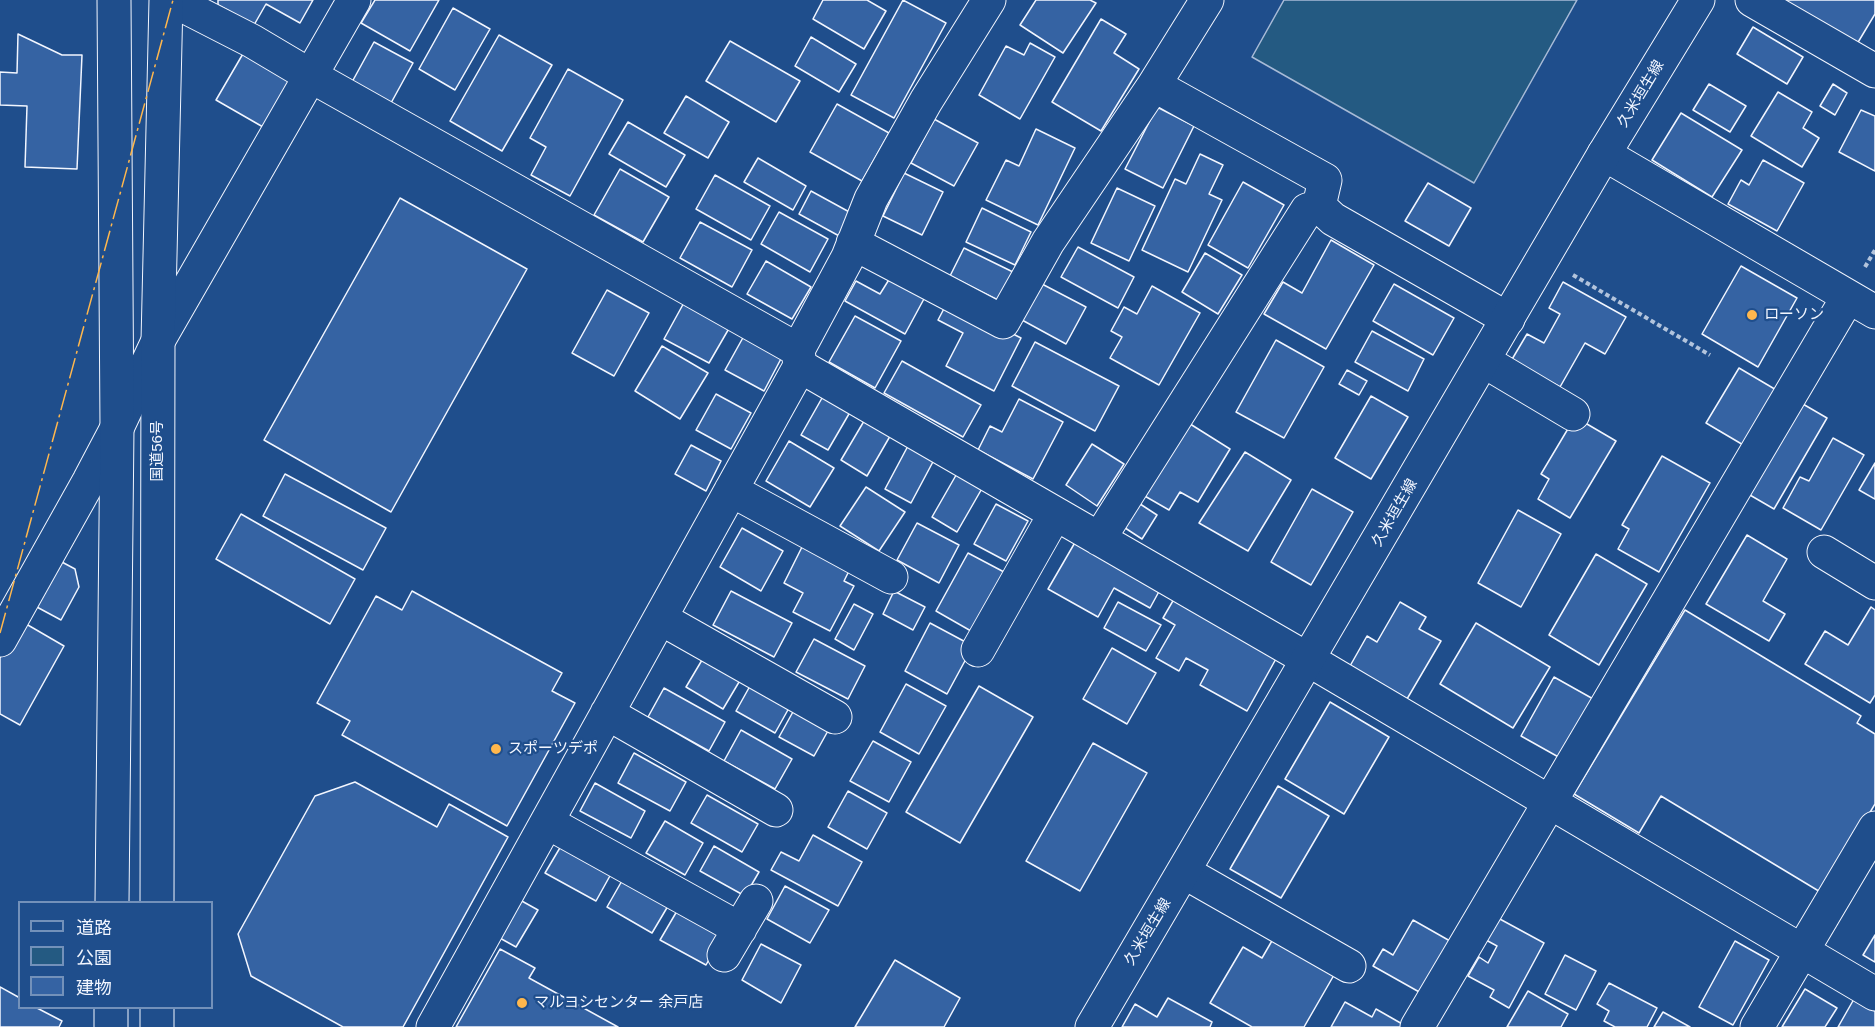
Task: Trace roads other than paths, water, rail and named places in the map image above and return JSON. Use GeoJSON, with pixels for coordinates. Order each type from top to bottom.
{"type":"FeatureCollection","features":[{"type":"Feature","properties":{"kind":"main road"},"geometry":{"type":"LineString","coordinates":[[112,901],[117,428],[114,0]]}},
{"type":"Feature","properties":{"kind":"main road","name":"国道56号"},"geometry":{"type":"LineString","coordinates":[[157,901],[158,341],[166,0]]}},
{"type":"Feature","properties":{"kind":"main road"},"geometry":{"type":"LineString","coordinates":[[172,0],[252,41],[799,358],[1055,514],[1309,660],[1875,994]]}},
{"type":"Feature","properties":{"kind":"main road"},"geometry":{"type":"LineString","coordinates":[[0,640],[117,428],[158,341],[354,0]]}},
{"type":"Feature","properties":{"kind":"main road"},"geometry":{"type":"LineString","coordinates":[[433,1027],[731,490],[799,358],[871,199],[926,101],[989,0]]}},
{"type":"Feature","properties":{"kind":"main road"},"geometry":{"type":"LineString","coordinates":[[853,243],[1003,322],[1047,242],[1154,85],[1207,0]]}},
{"type":"Feature","properties":{"kind":"main road","name":"久米垣生線"},"geometry":{"type":"LineString","coordinates":[[1092,1027],[1604,154],[1698,0]]}},
{"type":"Feature","properties":{"kind":"main road"},"geometry":{"type":"LineString","coordinates":[[1752,0],[1875,71]]}},
{"type":"Feature","properties":{"kind":"main road"},"geometry":{"type":"LineString","coordinates":[[1154,85],[1325,180],[1319,206]]}},
{"type":"Feature","properties":{"kind":"main road"},"geometry":{"type":"LineString","coordinates":[[1431,1022],[1550,802],[1862,304],[1604,154]]}},
{"type":"Feature","properties":{"kind":"main road"},"geometry":{"type":"LineString","coordinates":[[1319,206],[1333,219],[1508,319]]}},
{"type":"Feature","properties":{"kind":"main road"},"geometry":{"type":"LineString","coordinates":[[1099,539],[1307,210],[1319,206]]}},
{"type":"Feature","properties":{"kind":"main road"},"geometry":{"type":"LineString","coordinates":[[1484,361],[1573,414]]}},
{"type":"Feature","properties":{"kind":"main road"},"geometry":{"type":"LineString","coordinates":[[731,490],[891,577]]}},
{"type":"Feature","properties":{"kind":"main road"},"geometry":{"type":"LineString","coordinates":[[978,650],[1055,514]]}},
{"type":"Feature","properties":{"kind":"main road"},"geometry":{"type":"LineString","coordinates":[[1824,552],[1875,583]]}},
{"type":"Feature","properties":{"kind":"main road"},"geometry":{"type":"LineString","coordinates":[[660,618],[835,717]]}},
{"type":"Feature","properties":{"kind":"main road"},"geometry":{"type":"LineString","coordinates":[[607,713],[776,810]]}},
{"type":"Feature","properties":{"kind":"main road"},"geometry":{"type":"LineString","coordinates":[[547,822],[732,942],[756,901]]}},
{"type":"Feature","properties":{"kind":"main road"},"geometry":{"type":"LineString","coordinates":[[1757,1027],[1875,828]]}},
{"type":"Feature","properties":{"kind":"main road"},"geometry":{"type":"LineString","coordinates":[[1184,872],[1349,966]]}},
{"type":"Feature","properties":{"kind":"main road"},"geometry":{"type":"LineString","coordinates":[[111,1009],[111,1027]]}},
{"type":"Feature","properties":{"kind":"main road"},"geometry":{"type":"LineString","coordinates":[[157,1009],[157,1027]]}},
{"type":"Feature","properties":{"kind":"place","name":"ローソン"},"geometry":{"type":"Point","coordinates":[1752,315]}},
{"type":"Feature","properties":{"kind":"place","name":"スポーツデポ"},"geometry":{"type":"Point","coordinates":[496,749]}},
{"type":"Feature","properties":{"kind":"place","name":"マルヨシセンター 余戸店"},"geometry":{"type":"Point","coordinates":[522,1003]}}]}
